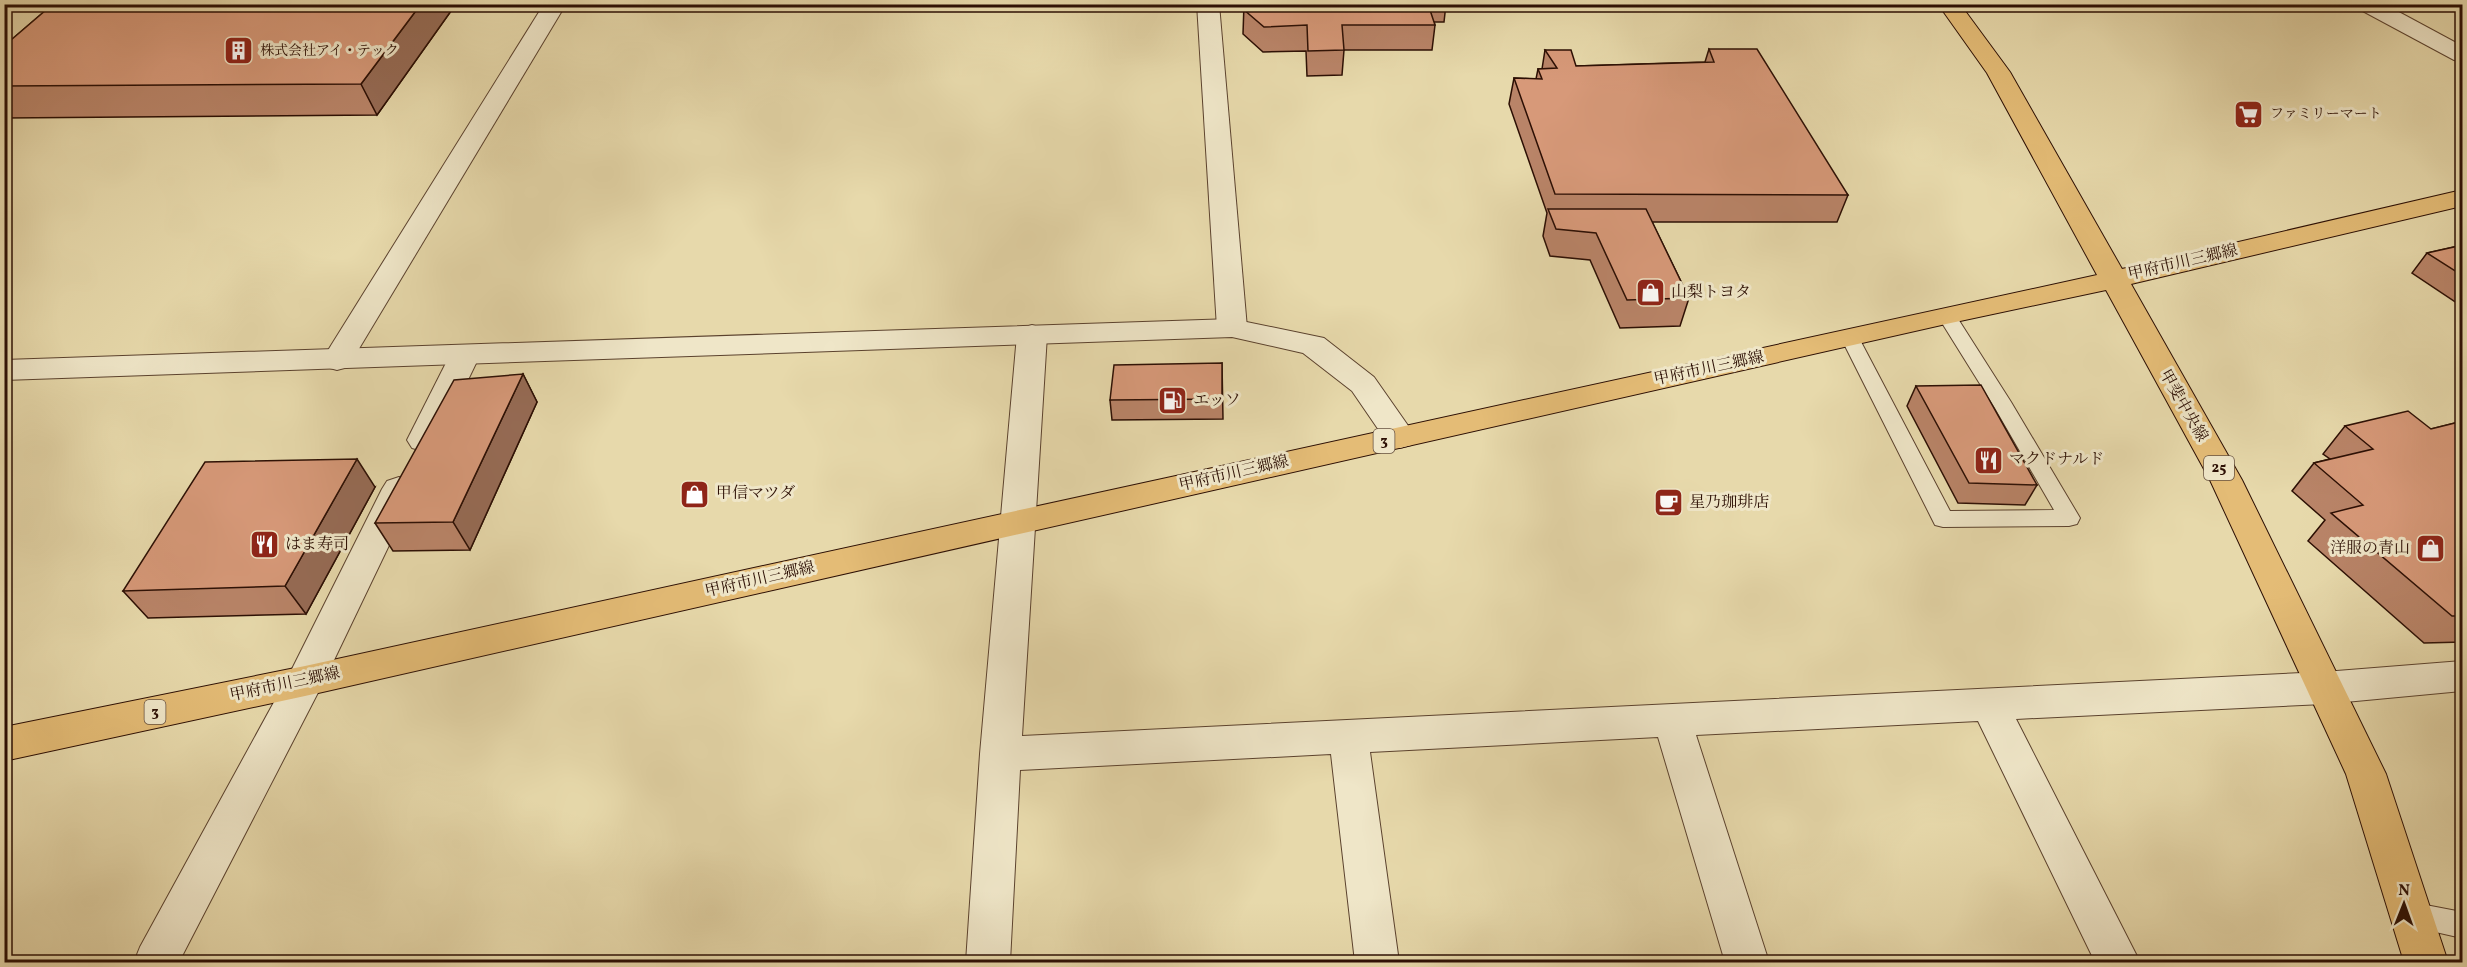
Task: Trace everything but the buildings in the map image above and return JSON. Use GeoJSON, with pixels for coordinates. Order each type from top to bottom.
{"type":"FeatureCollection","features":[{"type":"Feature","properties":{"kind":"main road","name":"甲斐中央線"},"geometry":{"type":"LineString","coordinates":[[1950,4],[1998,72],[2226,480],[2366,774],[2426,963]]}},
{"type":"Feature","properties":{"kind":"main road","name":"甲府市川三郷線"},"geometry":{"type":"LineString","coordinates":[[4,744],[305,681],[1946,315],[2113,280],[2463,198]]}},
{"type":"Feature","properties":{"kind":"street"},"geometry":{"type":"LineString","coordinates":[[337,360],[555,4]]}},
{"type":"Feature","properties":{"kind":"street"},"geometry":{"type":"LineString","coordinates":[[1208,4],[1232,328]]}},
{"type":"Feature","properties":{"kind":"street"},"geometry":{"type":"LineString","coordinates":[[2367,4],[2463,55]]}},
{"type":"Feature","properties":{"kind":"street"},"geometry":{"type":"LineString","coordinates":[[4,370],[1232,328],[1313,345],[1363,384],[1400,438]]}},
{"type":"Feature","properties":{"kind":"street"},"geometry":{"type":"LineString","coordinates":[[988,963],[1000,754],[1020,522],[1032,334]]}},
{"type":"Feature","properties":{"kind":"street"},"geometry":{"type":"LineString","coordinates":[[156,963],[305,681],[465,355]]}},
{"type":"Feature","properties":{"kind":"street"},"geometry":{"type":"LineString","coordinates":[[1000,754],[2324,688],[2463,676]]}},
{"type":"Feature","properties":{"kind":"street"},"geometry":{"type":"LineString","coordinates":[[1989,705],[2118,963]]}},
{"type":"Feature","properties":{"kind":"street"},"geometry":{"type":"LineString","coordinates":[[1672,719],[1747,963]]}},
{"type":"Feature","properties":{"kind":"street"},"geometry":{"type":"LineString","coordinates":[[1348,736],[1377,963]]}},
{"type":"Feature","properties":{"kind":"lane"},"geometry":{"type":"LineString","coordinates":[[1850,338],[1943,519],[2069,518],[1946,315]]}},
{"type":"Feature","properties":{"kind":"lane"},"geometry":{"type":"LineString","coordinates":[[2410,915],[2463,925]]}},
{"type":"Feature","properties":{"kind":"place","name":"株式会社アイ・テック"},"geometry":{"type":"Point","coordinates":[239,51]}},
{"type":"Feature","properties":{"kind":"place","name":"ファミリーマート"},"geometry":{"type":"Point","coordinates":[2249,114]}},
{"type":"Feature","properties":{"kind":"place","name":"山梨トヨタ"},"geometry":{"type":"Point","coordinates":[1650,293]}},
{"type":"Feature","properties":{"kind":"place","name":"エッソ"},"geometry":{"type":"Point","coordinates":[1172,401]}},
{"type":"Feature","properties":{"kind":"place","name":"マクドナルド"},"geometry":{"type":"Point","coordinates":[1988,460]}},
{"type":"Feature","properties":{"kind":"place","name":"甲信マツダ"},"geometry":{"type":"Point","coordinates":[695,494]}},
{"type":"Feature","properties":{"kind":"place","name":"星乃珈琲店"},"geometry":{"type":"Point","coordinates":[1668,503]}},
{"type":"Feature","properties":{"kind":"place","name":"はま寿司"},"geometry":{"type":"Point","coordinates":[264,545]}},
{"type":"Feature","properties":{"kind":"place","name":"洋服の青山"},"geometry":{"type":"Point","coordinates":[2431,549]}}]}
